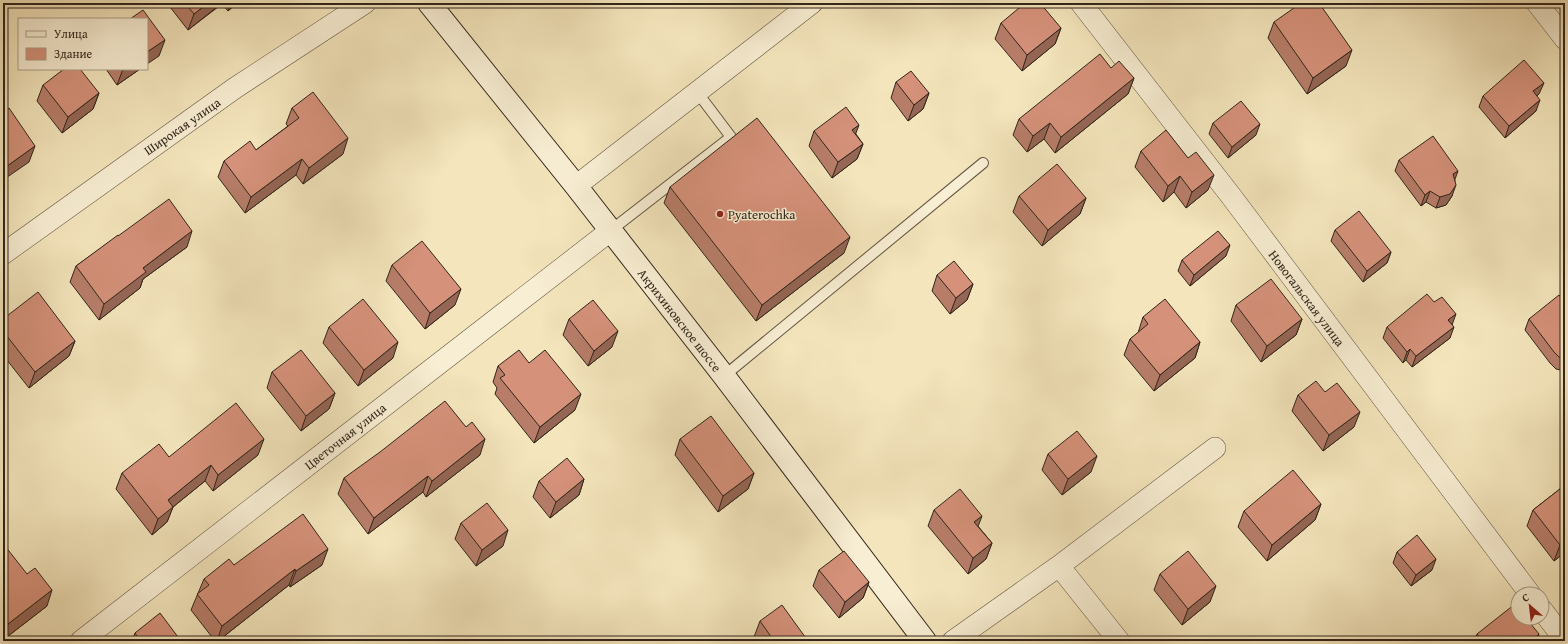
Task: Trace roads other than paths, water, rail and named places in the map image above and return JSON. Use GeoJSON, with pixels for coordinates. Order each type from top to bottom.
{"type":"FeatureCollection","features":[{"type":"Feature","properties":{"kind":"main road","name":"Акрихиновское шоссе"},"geometry":{"type":"LineString","coordinates":[[429,3],[576,186],[724,376],[925,641]]}},
{"type":"Feature","properties":{"kind":"street","name":"Широкая улица"},"geometry":{"type":"LineString","coordinates":[[3,254],[235,88],[365,3]]}},
{"type":"Feature","properties":{"kind":"street"},"geometry":{"type":"LineString","coordinates":[[576,186],[812,3]]}},
{"type":"Feature","properties":{"kind":"street","name":"Новогальская улица"},"geometry":{"type":"LineString","coordinates":[[1082,3],[1231,196],[1524,586]]}},
{"type":"Feature","properties":{"kind":"street"},"geometry":{"type":"LineString","coordinates":[[1537,3],[1565,39]]}},
{"type":"Feature","properties":{"kind":"street","name":"Цветочная улица"},"geometry":{"type":"LineString","coordinates":[[81,641],[610,231]]}},
{"type":"Feature","properties":{"kind":"street"},"geometry":{"type":"LineString","coordinates":[[952,641],[1059,566],[1215,448]]}},
{"type":"Feature","properties":{"kind":"street"},"geometry":{"type":"LineString","coordinates":[[1059,566],[1119,641]]}},
{"type":"Feature","properties":{"kind":"street"},"geometry":{"type":"LineString","coordinates":[[1550,620],[1565,640]]}},
{"type":"Feature","properties":{"kind":"lane"},"geometry":{"type":"LineString","coordinates":[[610,231],[731,137],[697,92]]}},
{"type":"Feature","properties":{"kind":"lane"},"geometry":{"type":"LineString","coordinates":[[724,376],[983,163]]}},
{"type":"Feature","properties":{"kind":"place","name":"Pyaterochka"},"geometry":{"type":"Point","coordinates":[720,214]}}]}
